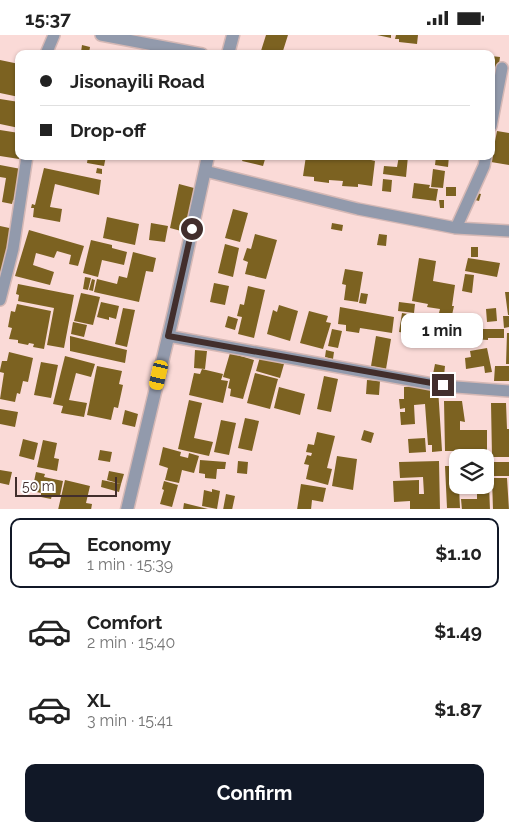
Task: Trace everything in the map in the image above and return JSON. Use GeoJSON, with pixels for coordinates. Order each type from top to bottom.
{"type":"FeatureCollection","features":[{"type":"Feature","properties":{"kind":"street"},"geometry":{"type":"LineString","coordinates":[[48,50],[54,35]]}},
{"type":"Feature","properties":{"kind":"street"},"geometry":{"type":"LineString","coordinates":[[101,35],[181,50]]}},
{"type":"Feature","properties":{"kind":"street"},"geometry":{"type":"LineString","coordinates":[[229,50],[232,35]]}},
{"type":"Feature","properties":{"kind":"street"},"geometry":{"type":"LineString","coordinates":[[495,105],[502,68]]}},
{"type":"Feature","properties":{"kind":"street"},"geometry":{"type":"LineString","coordinates":[[0,300],[13,249],[26,160]]}},
{"type":"Feature","properties":{"kind":"street"},"geometry":{"type":"LineString","coordinates":[[127,509],[207,160]]}},
{"type":"Feature","properties":{"kind":"street"},"geometry":{"type":"LineString","coordinates":[[456,228],[485,160]]}},
{"type":"Feature","properties":{"kind":"street"},"geometry":{"type":"LineString","coordinates":[[205,171],[358,209],[456,228],[509,231]]}},
{"type":"Feature","properties":{"kind":"street"},"geometry":{"type":"LineString","coordinates":[[168,336],[443,385],[509,391]]}},
{"type":"Feature","properties":{"kind":"building"},"geometry":{"type":"Polygon","coordinates":[[[266,35],[288,35],[283,50],[261,50],[266,35]]]}},
{"type":"Feature","properties":{"kind":"building"},"geometry":{"type":"Polygon","coordinates":[[[377,35],[391,35],[391,38],[377,35]]]}},
{"type":"Feature","properties":{"kind":"building"},"geometry":{"type":"Polygon","coordinates":[[[396,35],[418,35],[417,44],[399,42],[399,39],[395,39],[396,35]]]}},
{"type":"Feature","properties":{"kind":"building"},"geometry":{"type":"Polygon","coordinates":[[[82,45],[90,47],[90,50],[81,50],[82,45]]]}},
{"type":"Feature","properties":{"kind":"building"},"geometry":{"type":"Polygon","coordinates":[[[495,56],[500,57],[498,72],[495,72],[495,56]]]}},
{"type":"Feature","properties":{"kind":"building"},"geometry":{"type":"Polygon","coordinates":[[[0,60],[15,63],[15,96],[0,93],[0,60]]]}},
{"type":"Feature","properties":{"kind":"building"},"geometry":{"type":"Polygon","coordinates":[[[0,99],[15,101],[15,127],[0,124],[0,99]]]}},
{"type":"Feature","properties":{"kind":"building"},"geometry":{"type":"Polygon","coordinates":[[[0,130],[15,132],[15,158],[0,156],[0,130]]]}},
{"type":"Feature","properties":{"kind":"building"},"geometry":{"type":"Polygon","coordinates":[[[497,131],[509,133],[509,165],[491,162],[491,160],[495,160],[497,131]]]}},
{"type":"Feature","properties":{"kind":"building"},"geometry":{"type":"Polygon","coordinates":[[[87,160],[105,160],[104,166],[87,163],[87,160]]]}},
{"type":"Feature","properties":{"kind":"building"},"geometry":{"type":"Polygon","coordinates":[[[242,160],[265,160],[263,166],[242,160]]]}},
{"type":"Feature","properties":{"kind":"building"},"geometry":{"type":"Polygon","coordinates":[[[305,160],[375,161],[372,186],[358,184],[358,187],[342,186],[343,181],[329,180],[329,183],[314,181],[314,177],[303,176],[305,160]]]}},
{"type":"Feature","properties":{"kind":"building"},"geometry":{"type":"Polygon","coordinates":[[[398,160],[408,160],[406,177],[383,174],[384,166],[397,167],[398,160]]]}},
{"type":"Feature","properties":{"kind":"building"},"geometry":{"type":"Polygon","coordinates":[[[436,160],[449,160],[448,167],[435,165],[436,160]]]}},
{"type":"Feature","properties":{"kind":"building"},"geometry":{"type":"Polygon","coordinates":[[[0,165],[21,169],[18,201],[13,200],[12,204],[2,202],[6,178],[0,177],[0,165]]]}},
{"type":"Feature","properties":{"kind":"building"},"geometry":{"type":"Polygon","coordinates":[[[44,168],[101,180],[99,195],[55,184],[50,207],[62,209],[60,222],[33,217],[34,208],[31,208],[32,204],[35,205],[44,168]]]}},
{"type":"Feature","properties":{"kind":"building"},"geometry":{"type":"Polygon","coordinates":[[[97,168],[102,169],[102,174],[96,173],[97,168]]]}},
{"type":"Feature","properties":{"kind":"building"},"geometry":{"type":"Polygon","coordinates":[[[433,169],[445,171],[443,188],[431,187],[433,169]]]}},
{"type":"Feature","properties":{"kind":"building"},"geometry":{"type":"Polygon","coordinates":[[[383,179],[392,180],[391,192],[382,191],[383,179]]]}},
{"type":"Feature","properties":{"kind":"building"},"geometry":{"type":"Polygon","coordinates":[[[414,183],[430,185],[429,188],[438,189],[436,201],[412,198],[414,183]]]}},
{"type":"Feature","properties":{"kind":"building"},"geometry":{"type":"Polygon","coordinates":[[[179,184],[194,188],[185,232],[170,228],[179,184]]]}},
{"type":"Feature","properties":{"kind":"building"},"geometry":{"type":"Polygon","coordinates":[[[446,187],[456,187],[456,196],[446,196],[446,187]]]}},
{"type":"Feature","properties":{"kind":"building"},"geometry":{"type":"Polygon","coordinates":[[[476,193],[481,194],[479,201],[475,200],[476,193]]]}},
{"type":"Feature","properties":{"kind":"building"},"geometry":{"type":"Polygon","coordinates":[[[439,200],[444,200],[444,208],[440,208],[439,200]]]}},
{"type":"Feature","properties":{"kind":"building"},"geometry":{"type":"Polygon","coordinates":[[[233,209],[248,213],[240,242],[225,238],[233,209]]]}},
{"type":"Feature","properties":{"kind":"building"},"geometry":{"type":"Polygon","coordinates":[[[107,217],[139,224],[135,245],[103,238],[107,217]]]}},
{"type":"Feature","properties":{"kind":"building"},"geometry":{"type":"Polygon","coordinates":[[[151,223],[168,226],[165,242],[149,240],[151,223]]]}},
{"type":"Feature","properties":{"kind":"building"},"geometry":{"type":"Polygon","coordinates":[[[332,223],[343,225],[342,231],[331,229],[332,223]]]}},
{"type":"Feature","properties":{"kind":"building"},"geometry":{"type":"Polygon","coordinates":[[[0,226],[14,229],[4,273],[0,272],[0,226]]]}},
{"type":"Feature","properties":{"kind":"building"},"geometry":{"type":"Polygon","coordinates":[[[29,230],[84,246],[78,266],[69,264],[71,255],[57,251],[54,258],[36,253],[33,265],[54,272],[50,285],[15,276],[29,230]]]}},
{"type":"Feature","properties":{"kind":"building"},"geometry":{"type":"Polygon","coordinates":[[[255,234],[277,240],[266,279],[245,274],[248,262],[243,260],[247,248],[251,249],[255,234]]]}},
{"type":"Feature","properties":{"kind":"building"},"geometry":{"type":"Polygon","coordinates":[[[379,234],[387,235],[386,246],[377,245],[379,234]]]}},
{"type":"Feature","properties":{"kind":"building"},"geometry":{"type":"Polygon","coordinates":[[[91,240],[112,245],[112,248],[127,252],[124,265],[102,260],[98,277],[83,273],[91,240]]]}},
{"type":"Feature","properties":{"kind":"building"},"geometry":{"type":"Polygon","coordinates":[[[225,244],[239,248],[233,277],[218,273],[225,244]]]}},
{"type":"Feature","properties":{"kind":"building"},"geometry":{"type":"Polygon","coordinates":[[[471,247],[478,247],[478,257],[471,257],[471,247]]]}},
{"type":"Feature","properties":{"kind":"building"},"geometry":{"type":"Polygon","coordinates":[[[133,252],[156,258],[153,272],[146,271],[139,302],[94,292],[97,279],[117,284],[119,276],[127,278],[133,252]]]}},
{"type":"Feature","properties":{"kind":"building"},"geometry":{"type":"Polygon","coordinates":[[[419,258],[436,261],[433,281],[455,285],[452,315],[439,313],[440,309],[427,307],[428,304],[412,301],[419,258]]]}},
{"type":"Feature","properties":{"kind":"building"},"geometry":{"type":"Polygon","coordinates":[[[468,258],[500,263],[497,277],[465,271],[468,258]]]}},
{"type":"Feature","properties":{"kind":"building"},"geometry":{"type":"Polygon","coordinates":[[[345,269],[363,272],[358,302],[344,300],[346,285],[342,284],[345,269]]]}},
{"type":"Feature","properties":{"kind":"building"},"geometry":{"type":"Polygon","coordinates":[[[465,274],[474,275],[472,293],[462,291],[465,274]]]}},
{"type":"Feature","properties":{"kind":"building"},"geometry":{"type":"Polygon","coordinates":[[[85,277],[91,278],[88,290],[83,289],[85,277]]]}},
{"type":"Feature","properties":{"kind":"building"},"geometry":{"type":"Polygon","coordinates":[[[92,279],[95,280],[93,291],[89,290],[92,279]]]}},
{"type":"Feature","properties":{"kind":"building"},"geometry":{"type":"Polygon","coordinates":[[[214,283],[229,286],[225,305],[210,302],[214,283]]]}},
{"type":"Feature","properties":{"kind":"building"},"geometry":{"type":"Polygon","coordinates":[[[18,284],[74,295],[64,348],[47,345],[54,308],[18,301],[19,295],[16,294],[18,284]]]}},
{"type":"Feature","properties":{"kind":"building"},"geometry":{"type":"Polygon","coordinates":[[[248,286],[265,290],[254,338],[238,334],[242,317],[237,316],[240,304],[244,305],[248,286]]]}},
{"type":"Feature","properties":{"kind":"building"},"geometry":{"type":"Polygon","coordinates":[[[505,292],[509,292],[509,315],[508,315],[505,292]]]}},
{"type":"Feature","properties":{"kind":"building"},"geometry":{"type":"Polygon","coordinates":[[[81,293],[100,297],[93,325],[74,321],[81,293]]]}},
{"type":"Feature","properties":{"kind":"building"},"geometry":{"type":"Polygon","coordinates":[[[361,293],[368,294],[366,304],[359,303],[361,293]]]}},
{"type":"Feature","properties":{"kind":"building"},"geometry":{"type":"Polygon","coordinates":[[[101,302],[119,306],[116,319],[109,317],[109,320],[97,317],[101,302]]]}},
{"type":"Feature","properties":{"kind":"building"},"geometry":{"type":"Polygon","coordinates":[[[399,302],[415,304],[414,313],[398,311],[399,302]]]}},
{"type":"Feature","properties":{"kind":"building"},"geometry":{"type":"Polygon","coordinates":[[[17,304],[51,311],[44,349],[33,347],[34,344],[18,343],[18,340],[9,339],[12,328],[8,327],[11,311],[15,312],[17,304]]]}},
{"type":"Feature","properties":{"kind":"building"},"geometry":{"type":"Polygon","coordinates":[[[279,305],[298,311],[290,341],[267,334],[273,310],[277,312],[279,305]]]}},
{"type":"Feature","properties":{"kind":"building"},"geometry":{"type":"Polygon","coordinates":[[[340,307],[394,317],[392,333],[360,328],[359,333],[346,331],[346,325],[338,324],[340,307]]]}},
{"type":"Feature","properties":{"kind":"building"},"geometry":{"type":"Polygon","coordinates":[[[123,308],[135,310],[127,347],[115,344],[123,308]]]}},
{"type":"Feature","properties":{"kind":"building"},"geometry":{"type":"Polygon","coordinates":[[[496,308],[497,321],[487,322],[486,309],[496,308]]]}},
{"type":"Feature","properties":{"kind":"building"},"geometry":{"type":"Polygon","coordinates":[[[309,311],[328,316],[326,322],[331,323],[323,349],[300,343],[309,311]]]}},
{"type":"Feature","properties":{"kind":"building"},"geometry":{"type":"Polygon","coordinates":[[[402,313],[413,315],[412,318],[452,323],[449,339],[399,332],[402,313]]]}},
{"type":"Feature","properties":{"kind":"building"},"geometry":{"type":"Polygon","coordinates":[[[228,316],[238,319],[235,330],[225,327],[228,316]]]}},
{"type":"Feature","properties":{"kind":"building"},"geometry":{"type":"Polygon","coordinates":[[[503,316],[509,316],[509,327],[504,328],[503,316]]]}},
{"type":"Feature","properties":{"kind":"building"},"geometry":{"type":"Polygon","coordinates":[[[73,322],[87,325],[84,337],[71,334],[73,322]]]}},
{"type":"Feature","properties":{"kind":"building"},"geometry":{"type":"Polygon","coordinates":[[[478,323],[482,323],[482,329],[504,329],[504,338],[488,338],[488,340],[471,339],[471,326],[478,327],[478,323]]]}},
{"type":"Feature","properties":{"kind":"building"},"geometry":{"type":"Polygon","coordinates":[[[332,329],[342,331],[338,348],[328,346],[332,329]]]}},
{"type":"Feature","properties":{"kind":"building"},"geometry":{"type":"Polygon","coordinates":[[[507,333],[509,333],[509,364],[506,364],[507,333]]]}},
{"type":"Feature","properties":{"kind":"building"},"geometry":{"type":"Polygon","coordinates":[[[70,336],[127,350],[125,363],[70,351],[70,336]]]}},
{"type":"Feature","properties":{"kind":"building"},"geometry":{"type":"Polygon","coordinates":[[[376,336],[391,339],[386,369],[371,366],[376,336]]]}},
{"type":"Feature","properties":{"kind":"building"},"geometry":{"type":"Polygon","coordinates":[[[487,348],[492,372],[485,373],[484,366],[466,369],[465,358],[471,357],[470,351],[487,348]]]}},
{"type":"Feature","properties":{"kind":"building"},"geometry":{"type":"Polygon","coordinates":[[[195,350],[207,351],[205,369],[194,368],[195,350]]]}},
{"type":"Feature","properties":{"kind":"building"},"geometry":{"type":"Polygon","coordinates":[[[326,350],[334,352],[333,359],[325,357],[326,350]]]}},
{"type":"Feature","properties":{"kind":"building"},"geometry":{"type":"Polygon","coordinates":[[[9,352],[33,358],[28,382],[23,381],[20,394],[17,393],[15,402],[0,399],[4,373],[0,372],[0,370],[2,361],[7,361],[9,352]]]}},
{"type":"Feature","properties":{"kind":"building"},"geometry":{"type":"Polygon","coordinates":[[[230,353],[254,360],[243,399],[230,396],[231,389],[228,388],[230,379],[223,377],[230,353]]]}},
{"type":"Feature","properties":{"kind":"building"},"geometry":{"type":"Polygon","coordinates":[[[65,356],[95,364],[91,377],[76,373],[69,400],[87,403],[84,417],[61,413],[63,406],[53,404],[65,356]]]}},
{"type":"Feature","properties":{"kind":"building"},"geometry":{"type":"Polygon","coordinates":[[[260,357],[284,364],[280,378],[256,371],[260,357]]]}},
{"type":"Feature","properties":{"kind":"building"},"geometry":{"type":"Polygon","coordinates":[[[41,362],[58,365],[51,398],[34,395],[41,362]]]}},
{"type":"Feature","properties":{"kind":"building"},"geometry":{"type":"Polygon","coordinates":[[[435,364],[445,366],[444,376],[433,374],[435,364]]]}},
{"type":"Feature","properties":{"kind":"building"},"geometry":{"type":"Polygon","coordinates":[[[97,366],[122,371],[119,384],[123,385],[118,408],[114,407],[111,420],[87,415],[97,366]]]}},
{"type":"Feature","properties":{"kind":"building"},"geometry":{"type":"Polygon","coordinates":[[[495,366],[509,366],[509,381],[494,381],[495,366]]]}},
{"type":"Feature","properties":{"kind":"building"},"geometry":{"type":"Polygon","coordinates":[[[202,369],[223,374],[221,380],[228,381],[223,403],[189,395],[194,373],[200,374],[202,369]]]}},
{"type":"Feature","properties":{"kind":"building"},"geometry":{"type":"Polygon","coordinates":[[[255,373],[278,379],[270,409],[247,403],[255,373]]]}},
{"type":"Feature","properties":{"kind":"building"},"geometry":{"type":"Polygon","coordinates":[[[324,376],[338,379],[331,412],[317,409],[324,376]]]}},
{"type":"Feature","properties":{"kind":"building"},"geometry":{"type":"Polygon","coordinates":[[[367,380],[380,381],[379,395],[366,394],[367,380]]]}},
{"type":"Feature","properties":{"kind":"building"},"geometry":{"type":"Polygon","coordinates":[[[421,386],[422,389],[438,388],[442,451],[432,452],[432,445],[428,445],[425,404],[414,405],[415,424],[401,425],[400,412],[405,412],[405,408],[400,409],[399,399],[404,399],[404,387],[421,386]]]}},
{"type":"Feature","properties":{"kind":"building"},"geometry":{"type":"Polygon","coordinates":[[[279,387],[305,394],[300,415],[274,408],[279,387]]]}},
{"type":"Feature","properties":{"kind":"building"},"geometry":{"type":"Polygon","coordinates":[[[189,400],[202,403],[194,438],[213,442],[209,456],[178,449],[189,400]]]}},
{"type":"Feature","properties":{"kind":"building"},"geometry":{"type":"Polygon","coordinates":[[[444,401],[462,401],[465,422],[460,421],[460,430],[487,430],[487,449],[449,449],[449,451],[445,451],[444,401]]]}},
{"type":"Feature","properties":{"kind":"building"},"geometry":{"type":"Polygon","coordinates":[[[491,403],[506,403],[507,429],[509,429],[509,457],[494,457],[494,449],[492,449],[491,403]]]}},
{"type":"Feature","properties":{"kind":"building"},"geometry":{"type":"Polygon","coordinates":[[[0,409],[18,412],[15,427],[0,424],[0,409]]]}},
{"type":"Feature","properties":{"kind":"building"},"geometry":{"type":"Polygon","coordinates":[[[125,410],[138,414],[135,427],[122,424],[125,410]]]}},
{"type":"Feature","properties":{"kind":"building"},"geometry":{"type":"Polygon","coordinates":[[[245,418],[259,421],[252,451],[238,448],[245,418]]]}},
{"type":"Feature","properties":{"kind":"building"},"geometry":{"type":"Polygon","coordinates":[[[221,420],[236,423],[229,455],[214,452],[221,420]]]}},
{"type":"Feature","properties":{"kind":"building"},"geometry":{"type":"Polygon","coordinates":[[[364,430],[374,433],[371,443],[361,440],[364,430]]]}},
{"type":"Feature","properties":{"kind":"building"},"geometry":{"type":"Polygon","coordinates":[[[317,432],[335,436],[327,468],[332,469],[328,485],[306,479],[309,465],[304,464],[307,455],[311,456],[312,453],[306,452],[308,444],[314,445],[317,432]]]}},
{"type":"Feature","properties":{"kind":"building"},"geometry":{"type":"Polygon","coordinates":[[[425,438],[426,452],[409,453],[408,439],[425,438]]]}},
{"type":"Feature","properties":{"kind":"building"},"geometry":{"type":"Polygon","coordinates":[[[23,439],[38,443],[34,460],[19,456],[23,439]]]}},
{"type":"Feature","properties":{"kind":"building"},"geometry":{"type":"Polygon","coordinates":[[[43,440],[57,443],[54,458],[59,459],[57,471],[37,467],[43,440]]]}},
{"type":"Feature","properties":{"kind":"building"},"geometry":{"type":"Polygon","coordinates":[[[163,447],[181,452],[180,456],[188,458],[189,453],[199,456],[194,473],[182,470],[179,483],[165,480],[168,468],[159,465],[163,447]]]}},
{"type":"Feature","properties":{"kind":"building"},"geometry":{"type":"Polygon","coordinates":[[[100,450],[112,452],[110,462],[98,460],[100,450]]]}},
{"type":"Feature","properties":{"kind":"building"},"geometry":{"type":"Polygon","coordinates":[[[337,456],[357,459],[353,490],[332,486],[337,456]]]}},
{"type":"Feature","properties":{"kind":"building"},"geometry":{"type":"Polygon","coordinates":[[[200,460],[226,462],[225,469],[217,469],[216,479],[205,478],[205,474],[199,473],[200,460]]]}},
{"type":"Feature","properties":{"kind":"building"},"geometry":{"type":"Polygon","coordinates":[[[238,461],[248,462],[247,474],[237,473],[238,461]]]}},
{"type":"Feature","properties":{"kind":"building"},"geometry":{"type":"Polygon","coordinates":[[[439,461],[440,509],[410,509],[410,501],[394,502],[393,481],[419,480],[419,494],[424,494],[423,477],[400,478],[399,462],[439,461]]]}},
{"type":"Feature","properties":{"kind":"building"},"geometry":{"type":"Polygon","coordinates":[[[494,462],[509,462],[509,476],[494,476],[494,462]]]}},
{"type":"Feature","properties":{"kind":"building"},"geometry":{"type":"Polygon","coordinates":[[[445,466],[449,466],[449,494],[459,494],[460,508],[447,508],[445,466]]]}},
{"type":"Feature","properties":{"kind":"building"},"geometry":{"type":"Polygon","coordinates":[[[0,470],[12,472],[9,485],[0,483],[0,470]]]}},
{"type":"Feature","properties":{"kind":"building"},"geometry":{"type":"Polygon","coordinates":[[[109,471],[124,474],[121,484],[107,480],[109,471]]]}},
{"type":"Feature","properties":{"kind":"building"},"geometry":{"type":"Polygon","coordinates":[[[36,472],[45,474],[44,477],[63,481],[60,496],[52,495],[51,499],[41,497],[41,493],[32,491],[36,472]]]}},
{"type":"Feature","properties":{"kind":"building"},"geometry":{"type":"Polygon","coordinates":[[[494,478],[507,478],[509,509],[493,509],[494,478]]]}},
{"type":"Feature","properties":{"kind":"building"},"geometry":{"type":"Polygon","coordinates":[[[65,480],[90,486],[86,503],[92,504],[91,509],[58,509],[65,480]]]}},
{"type":"Feature","properties":{"kind":"building"},"geometry":{"type":"Polygon","coordinates":[[[102,480],[121,484],[119,492],[101,487],[102,480]]]}},
{"type":"Feature","properties":{"kind":"building"},"geometry":{"type":"Polygon","coordinates":[[[164,481],[178,485],[172,507],[160,504],[164,490],[162,489],[164,481]]]}},
{"type":"Feature","properties":{"kind":"building"},"geometry":{"type":"Polygon","coordinates":[[[301,484],[326,488],[323,502],[312,500],[311,509],[297,509],[301,484]]]}},
{"type":"Feature","properties":{"kind":"building"},"geometry":{"type":"Polygon","coordinates":[[[212,489],[220,491],[217,509],[202,506],[204,490],[212,492],[212,489]]]}},
{"type":"Feature","properties":{"kind":"building"},"geometry":{"type":"Polygon","coordinates":[[[226,494],[235,496],[232,509],[223,509],[226,494]]]}},
{"type":"Feature","properties":{"kind":"building"},"geometry":{"type":"Polygon","coordinates":[[[477,494],[489,494],[490,509],[462,509],[461,499],[477,499],[477,494]]]}},
{"type":"Feature","properties":{"kind":"building"},"geometry":{"type":"Polygon","coordinates":[[[184,503],[208,509],[183,509],[184,503]]]}},
{"type":"Feature","properties":{"kind":"route"},"geometry":{"type":"LineString","coordinates":[[192,229],[168,336],[443,385]]}}]}
